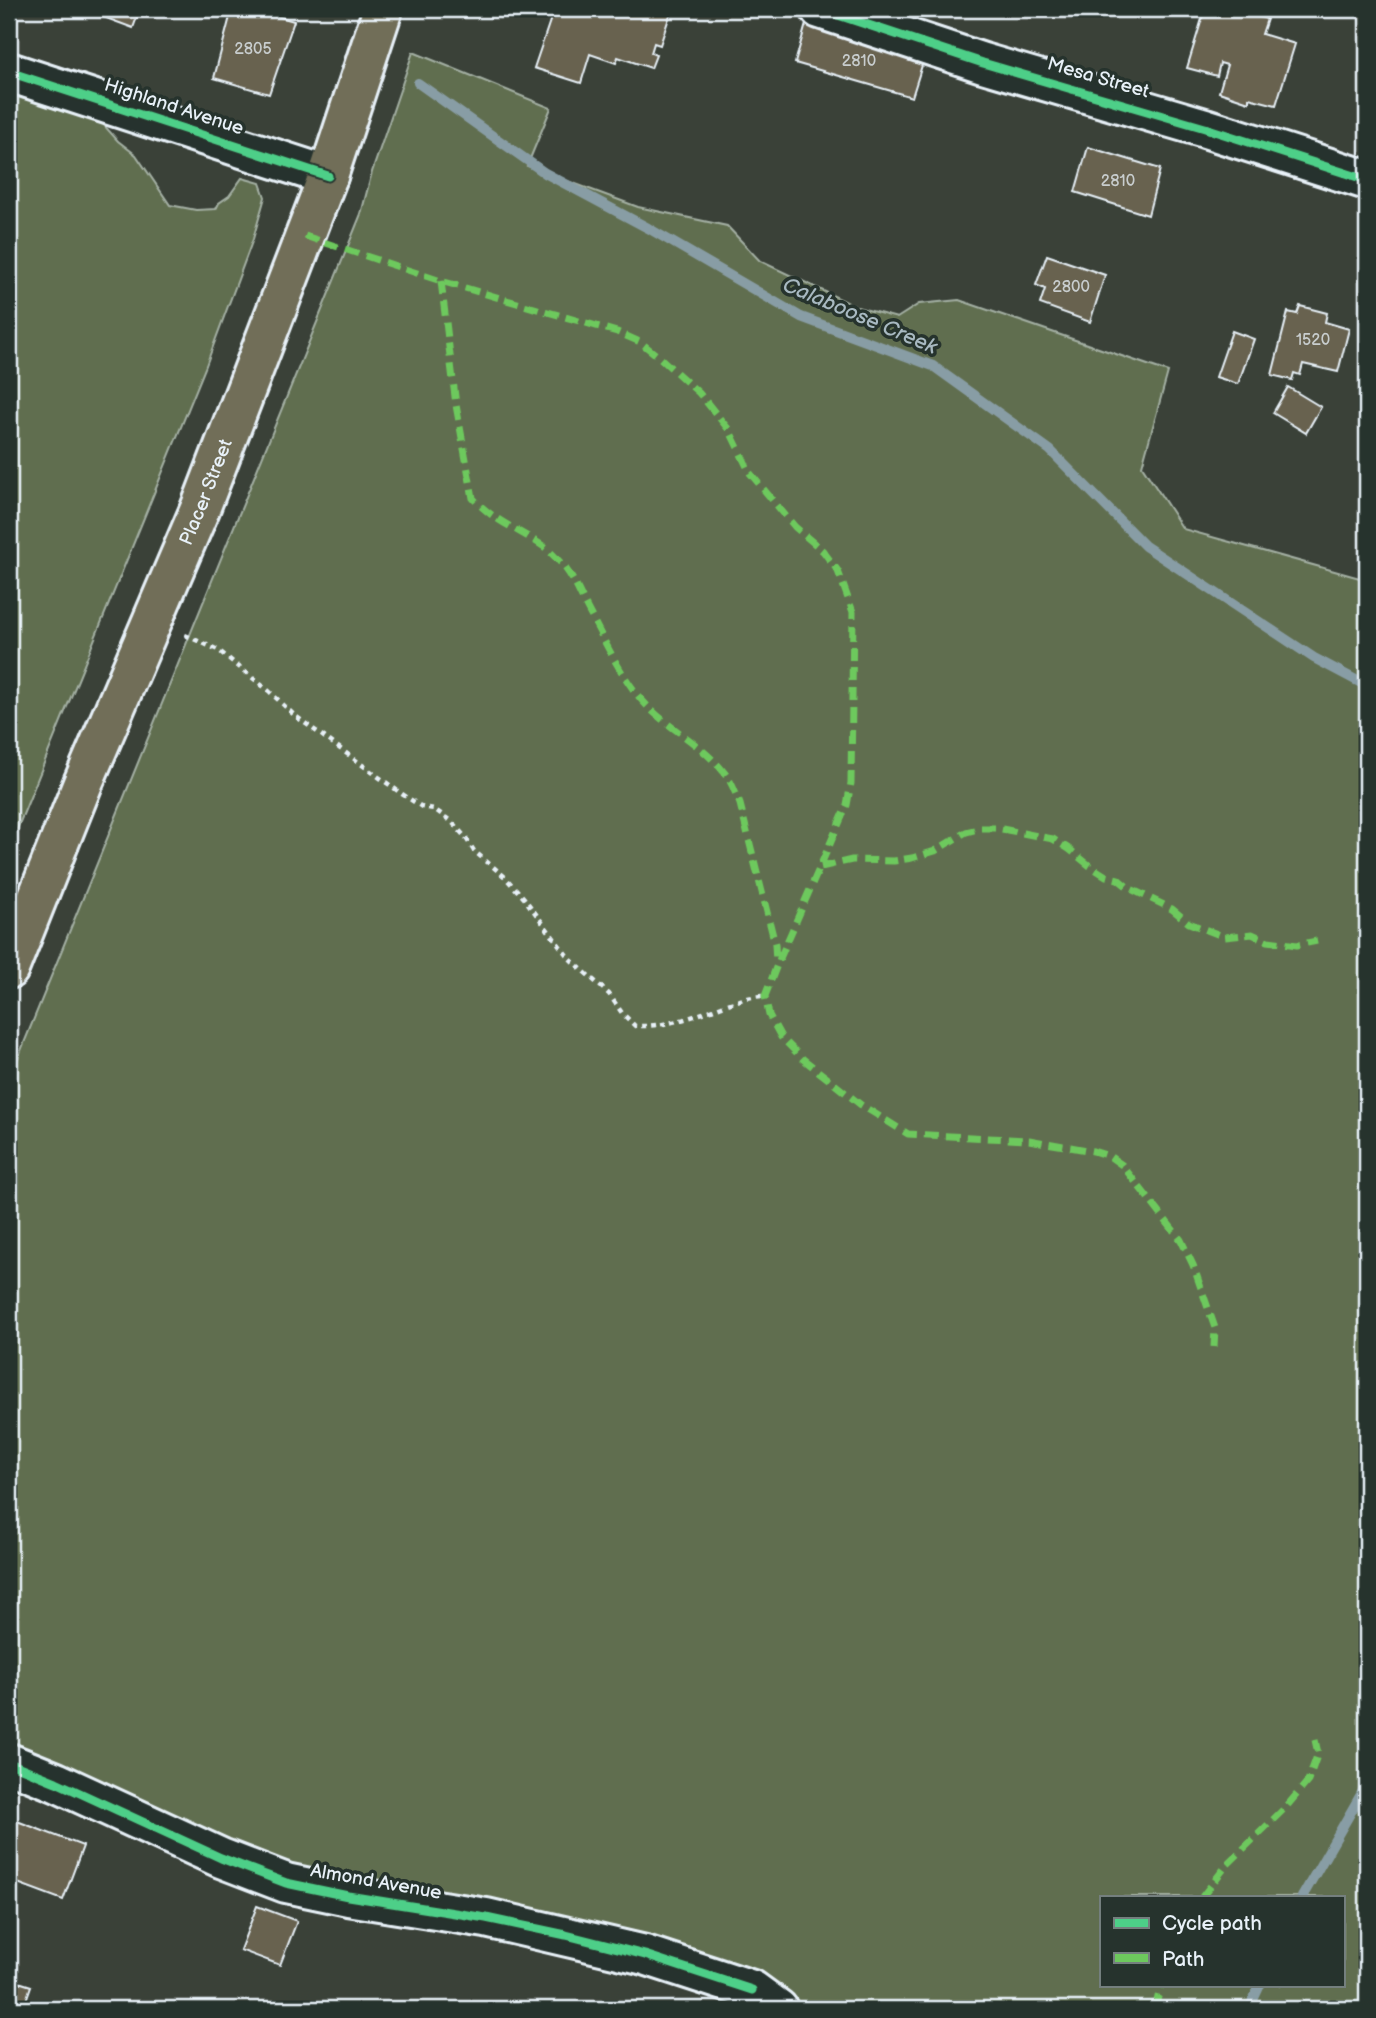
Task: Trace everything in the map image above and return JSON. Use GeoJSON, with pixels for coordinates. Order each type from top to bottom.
{"type":"FeatureCollection","features":[{"type":"Feature","properties":{"kind":"main road","name":"Placer Street"},"geometry":{"type":"LineString","coordinates":[[9,969],[83,783],[200,509],[328,176],[383,9]]}},
{"type":"Feature","properties":{"kind":"street","name":"Mesa Street"},"geometry":{"type":"LineString","coordinates":[[820,9],[983,63],[1205,128],[1367,180]]}},
{"type":"Feature","properties":{"kind":"street","name":"Highland Avenue"},"geometry":{"type":"LineString","coordinates":[[9,72],[328,176]]}},
{"type":"Feature","properties":{"kind":"street","name":"Almond Avenue"},"geometry":{"type":"LineString","coordinates":[[9,1763],[57,1782],[221,1858],[286,1883],[348,1896],[486,1918],[566,1935],[645,1955],[765,1999]]}},
{"type":"Feature","properties":{"kind":"path"},"geometry":{"type":"LineString","coordinates":[[151,623],[195,638],[218,650],[294,715],[422,807],[434,809],[452,822],[474,851],[504,876],[524,898],[569,958],[609,994],[635,1026],[655,1027],[750,996],[765,996]]}},
{"type":"Feature","properties":{"kind":"green space"},"geometry":{"type":"Polygon","coordinates":[[[413,52],[551,108],[527,166],[638,207],[727,226],[760,261],[857,307],[897,318],[919,304],[959,300],[1168,372],[1142,466],[1183,529],[1367,580],[1367,2009],[777,2009],[318,1881],[9,1751],[9,1080],[361,214],[372,172],[413,52]]]}},
{"type":"Feature","properties":{"kind":"green space"},"geometry":{"type":"Polygon","coordinates":[[[9,92],[102,123],[118,141],[136,155],[170,205],[196,210],[216,209],[242,178],[260,183],[265,197],[253,239],[205,368],[9,849],[9,92]]]}},
{"type":"Feature","properties":{"kind":"building"},"geometry":{"type":"Polygon","coordinates":[[[82,9],[140,9],[133,28],[82,9]]]}},
{"type":"Feature","properties":{"kind":"building"},"geometry":{"type":"Polygon","coordinates":[[[232,9],[252,9],[294,21],[269,94],[214,78],[232,9]]]}},
{"type":"Feature","properties":{"kind":"building"},"geometry":{"type":"Polygon","coordinates":[[[554,9],[662,9],[671,12],[660,45],[654,43],[651,53],[656,55],[651,68],[618,57],[616,63],[590,54],[581,83],[534,68],[554,9]]]}},
{"type":"Feature","properties":{"kind":"building"},"geometry":{"type":"Polygon","coordinates":[[[1205,9],[1231,9],[1267,19],[1262,34],[1295,44],[1276,105],[1249,98],[1249,102],[1219,92],[1227,65],[1220,63],[1217,76],[1187,68],[1205,9]]]}},
{"type":"Feature","properties":{"kind":"building"},"geometry":{"type":"Polygon","coordinates":[[[806,24],[924,59],[912,97],[795,63],[806,24]]]}},
{"type":"Feature","properties":{"kind":"building"},"geometry":{"type":"Polygon","coordinates":[[[1088,147],[1160,169],[1148,215],[1075,192],[1088,147]]]}},
{"type":"Feature","properties":{"kind":"building"},"geometry":{"type":"Polygon","coordinates":[[[1047,255],[1105,275],[1090,322],[1040,304],[1045,289],[1036,285],[1047,255]]]}},
{"type":"Feature","properties":{"kind":"building"},"geometry":{"type":"Polygon","coordinates":[[[1300,306],[1327,313],[1325,322],[1349,329],[1338,372],[1303,364],[1300,375],[1294,373],[1292,380],[1272,375],[1288,312],[1297,314],[1300,306]]]}},
{"type":"Feature","properties":{"kind":"building"},"geometry":{"type":"Polygon","coordinates":[[[1232,331],[1254,339],[1238,384],[1216,377],[1232,331]]]}},
{"type":"Feature","properties":{"kind":"building"},"geometry":{"type":"Polygon","coordinates":[[[1288,387],[1321,407],[1306,433],[1273,413],[1288,387]]]}},
{"type":"Feature","properties":{"kind":"building"},"geometry":{"type":"Polygon","coordinates":[[[9,1818],[83,1846],[63,1900],[15,1882],[9,1898],[9,1818]]]}},
{"type":"Feature","properties":{"kind":"building"},"geometry":{"type":"Polygon","coordinates":[[[257,1906],[297,1921],[280,1965],[240,1950],[257,1906]]]}},
{"type":"Feature","properties":{"kind":"building"},"geometry":{"type":"Polygon","coordinates":[[[9,1979],[31,1986],[23,2009],[9,2009],[9,1979]]]}},
{"type":"Feature","properties":{"kind":"waterway","name":"Calaboose Creek"},"geometry":{"type":"LineString","coordinates":[[418,83],[545,173],[648,228],[801,317],[933,366],[1050,450],[1145,546],[1314,658],[1367,686]]}},
{"type":"Feature","properties":{"kind":"waterway","name":"Calaboose Creek"},"geometry":{"type":"LineString","coordinates":[[1303,1896],[1367,1784]]}},
{"type":"Feature","properties":{"kind":"waterway","name":"Calaboose Creek"},"geometry":{"type":"LineString","coordinates":[[1249,2009],[1260,1986]]}},
{"type":"Feature","properties":{"kind":"marked path"},"geometry":{"type":"LineString","coordinates":[[305,236],[441,281],[617,332],[640,342],[699,393],[730,431],[750,473],[795,527],[823,551],[838,571],[853,612],[851,783],[847,805],[765,996],[769,1015],[781,1037],[803,1059],[861,1105],[908,1134],[1029,1140],[1093,1151],[1109,1156],[1122,1165],[1181,1240],[1193,1265],[1215,1328],[1214,1347]]}},
{"type":"Feature","properties":{"kind":"marked path"},"geometry":{"type":"LineString","coordinates":[[441,281],[456,405],[473,498],[497,519],[543,546],[562,564],[616,663],[636,693],[656,714],[713,760],[728,778],[740,804],[775,944],[776,962]]}},
{"type":"Feature","properties":{"kind":"marked path"},"geometry":{"type":"LineString","coordinates":[[821,867],[852,860],[894,861],[912,858],[935,851],[966,832],[997,828],[1053,839],[1106,876],[1118,879],[1129,888],[1172,909],[1189,923],[1225,937],[1252,934],[1268,941],[1297,945],[1317,941]]}},
{"type":"Feature","properties":{"kind":"marked path"},"geometry":{"type":"LineString","coordinates":[[1203,1896],[1226,1866],[1286,1807],[1308,1781],[1318,1753],[1315,1740]]}},
{"type":"Feature","properties":{"kind":"marked path"},"geometry":{"type":"LineString","coordinates":[[1155,2009],[1161,1986]]}},
{"type":"Feature","properties":{"kind":"cycle path"},"geometry":{"type":"LineString","coordinates":[[820,9],[983,63],[1205,128],[1367,180]]}},
{"type":"Feature","properties":{"kind":"cycle path"},"geometry":{"type":"LineString","coordinates":[[9,72],[328,176]]}},
{"type":"Feature","properties":{"kind":"cycle path"},"geometry":{"type":"LineString","coordinates":[[9,1763],[221,1858],[286,1883],[348,1896],[486,1918],[566,1935],[645,1955],[752,1990]]}}]}
